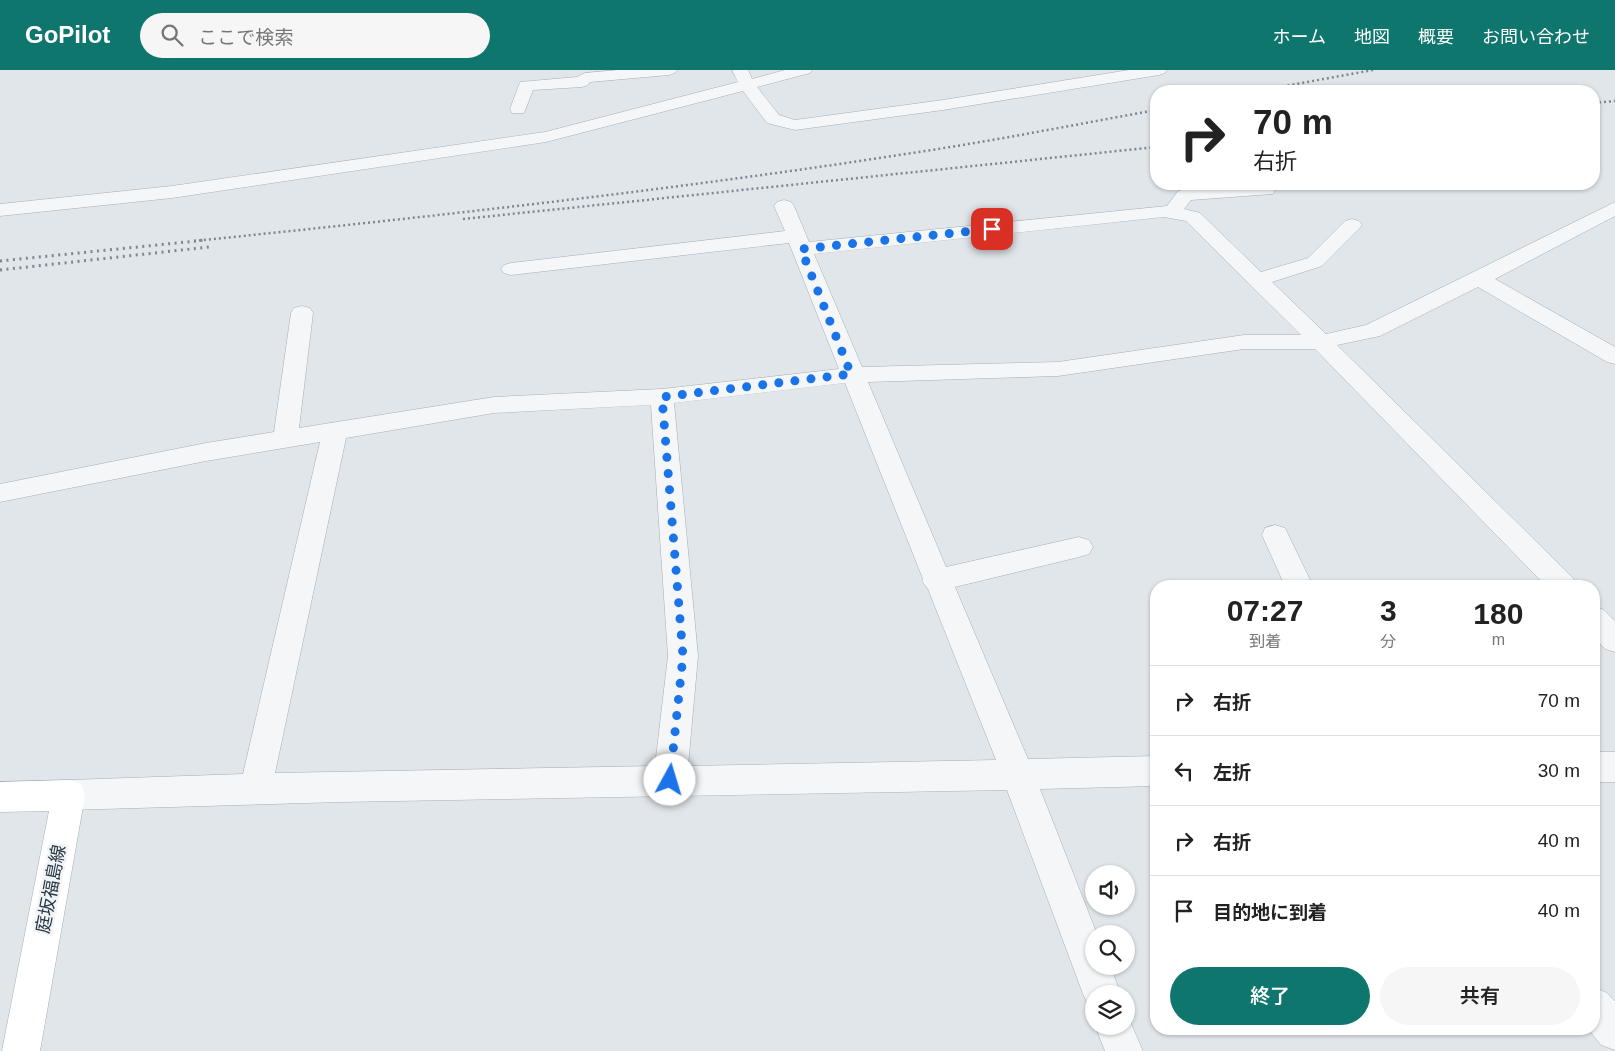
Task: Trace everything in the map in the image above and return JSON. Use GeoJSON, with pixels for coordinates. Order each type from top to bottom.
{"type":"FeatureCollection","features":[{"type":"Feature","properties":{"kind":"main road"},"geometry":{"type":"LineString","coordinates":[[0,797],[69,795]]}},
{"type":"Feature","properties":{"kind":"main road","name":"庭坂福島線"},"geometry":{"type":"LineString","coordinates":[[21,1051],[69,795]]}},
{"type":"Feature","properties":{"kind":"street"},"geometry":{"type":"LineString","coordinates":[[518,109],[526,85],[582,82],[585,78],[669,70]]}},
{"type":"Feature","properties":{"kind":"street"},"geometry":{"type":"LineString","coordinates":[[0,210],[172,192],[546,137],[743,77],[804,70]]}},
{"type":"Feature","properties":{"kind":"street"},"geometry":{"type":"LineString","coordinates":[[743,77],[773,119],[795,125],[943,105],[1159,70]]}},
{"type":"Feature","properties":{"kind":"street"},"geometry":{"type":"LineString","coordinates":[[1172,212],[1184,195],[1266,190]]}},
{"type":"Feature","properties":{"kind":"street"},"geometry":{"type":"LineString","coordinates":[[784,206],[936,581],[1018,775],[1099,985]]}},
{"type":"Feature","properties":{"kind":"street"},"geometry":{"type":"LineString","coordinates":[[511,270],[798,242],[1164,211],[1193,217],[1321,342],[1556,580]]}},
{"type":"Feature","properties":{"kind":"street"},"geometry":{"type":"LineString","coordinates":[[0,493],[206,452],[494,405],[662,397],[851,374],[1058,368],[1244,342],[1321,342],[1372,330],[1610,214]]}},
{"type":"Feature","properties":{"kind":"street"},"geometry":{"type":"LineString","coordinates":[[1258,280],[1315,262],[1352,225]]}},
{"type":"Feature","properties":{"kind":"street"},"geometry":{"type":"LineString","coordinates":[[1479,279],[1615,357]]}},
{"type":"Feature","properties":{"kind":"street"},"geometry":{"type":"LineString","coordinates":[[285,438],[302,314]]}},
{"type":"Feature","properties":{"kind":"street"},"geometry":{"type":"LineString","coordinates":[[662,397],[683,656],[670,780]]}},
{"type":"Feature","properties":{"kind":"street"},"geometry":{"type":"LineString","coordinates":[[256,788],[335,430]]}},
{"type":"Feature","properties":{"kind":"street"},"geometry":{"type":"LineString","coordinates":[[1275,535],[1295,580]]}},
{"type":"Feature","properties":{"kind":"street"},"geometry":{"type":"LineString","coordinates":[[936,581],[1079,547]]}},
{"type":"Feature","properties":{"kind":"street"},"geometry":{"type":"LineString","coordinates":[[1600,624],[1615,640]]}},
{"type":"Feature","properties":{"kind":"street"},"geometry":{"type":"LineString","coordinates":[[1600,767],[1615,767]]}},
{"type":"Feature","properties":{"kind":"street"},"geometry":{"type":"LineString","coordinates":[[69,795],[256,788],[1150,771]]}},
{"type":"Feature","properties":{"kind":"street"},"geometry":{"type":"LineString","coordinates":[[1600,1013],[1615,1031]]}},
{"type":"Feature","properties":{"kind":"street"},"geometry":{"type":"LineString","coordinates":[[1118,1035],[1124,1051]]}},
{"type":"Feature","properties":{"kind":"railway"},"geometry":{"type":"LineString","coordinates":[[1291,85],[1373,70]]}},
{"type":"Feature","properties":{"kind":"railway"},"geometry":{"type":"LineString","coordinates":[[1600,102],[1615,101]]}},
{"type":"Feature","properties":{"kind":"railway"},"geometry":{"type":"LineString","coordinates":[[194,241],[469,212],[743,178],[954,146],[1150,111]]}},
{"type":"Feature","properties":{"kind":"railway"},"geometry":{"type":"LineString","coordinates":[[463,219],[1150,148]]}},
{"type":"Feature","properties":{"kind":"railway"},"geometry":{"type":"LineString","coordinates":[[0,261],[206,240]]}},
{"type":"Feature","properties":{"kind":"railway"},"geometry":{"type":"LineString","coordinates":[[0,270],[209,247]]}},
{"type":"Feature","properties":{"kind":"route"},"geometry":{"type":"LineString","coordinates":[[670,780],[683,656],[662,397],[851,374],[801,249],[992,229]]}}]}
